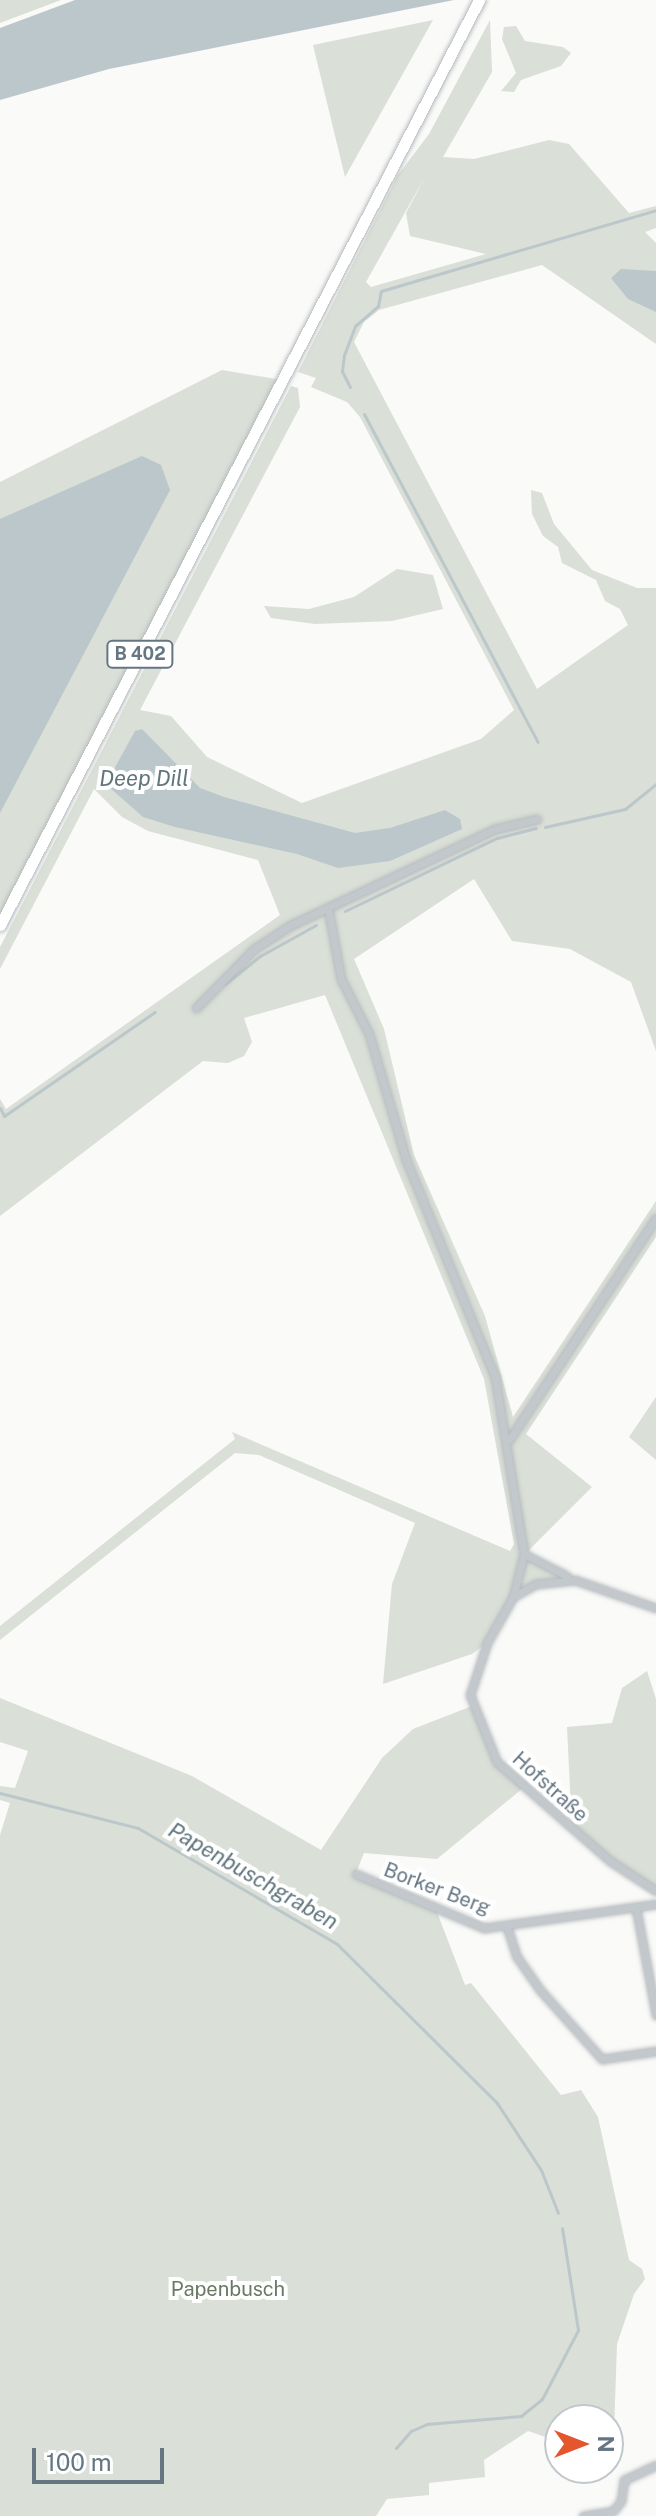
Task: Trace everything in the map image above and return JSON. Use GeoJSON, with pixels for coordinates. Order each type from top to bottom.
{"type":"FeatureCollection","features":[{"type":"Feature","properties":{"kind":"main road","name":"B 402"},"geometry":{"type":"LineString","coordinates":[[0,925],[479,0]]}},
{"type":"Feature","properties":{"kind":"street"},"geometry":{"type":"LineString","coordinates":[[196,1008],[254,949],[328,908],[495,829],[537,819]]}},
{"type":"Feature","properties":{"kind":"street"},"geometry":{"type":"LineString","coordinates":[[328,908],[341,979],[369,1034],[406,1160],[481,1333],[509,1440],[524,1554],[575,1580],[656,1608]]}},
{"type":"Feature","properties":{"kind":"street"},"geometry":{"type":"LineString","coordinates":[[509,1440],[656,1218]]}},
{"type":"Feature","properties":{"kind":"street","name":"Hofstraße"},"geometry":{"type":"LineString","coordinates":[[524,1554],[513,1597],[471,1684],[472,1706],[484,1738],[497,1762],[523,1788],[610,1861],[656,1891]]}},
{"type":"Feature","properties":{"kind":"street"},"geometry":{"type":"LineString","coordinates":[[513,1597],[556,1578],[575,1580]]}},
{"type":"Feature","properties":{"kind":"street","name":"Borker Berg"},"geometry":{"type":"LineString","coordinates":[[356,1874],[484,1928],[656,1904]]}},
{"type":"Feature","properties":{"kind":"street"},"geometry":{"type":"LineString","coordinates":[[636,1908],[656,2015]]}},
{"type":"Feature","properties":{"kind":"street","name":"Borker Berg"},"geometry":{"type":"LineString","coordinates":[[507,1927],[517,1957],[540,1990],[602,2059],[656,2051]]}},
{"type":"Feature","properties":{"kind":"street"},"geometry":{"type":"LineString","coordinates":[[583,2516],[613,2511],[621,2501],[624,2480],[656,2465]]}},
{"type":"Feature","properties":{"kind":"green space"},"geometry":{"type":"Polygon","coordinates":[[[0,0],[61,0],[0,23],[0,0]]]}},
{"type":"Feature","properties":{"kind":"green space"},"geometry":{"type":"Polygon","coordinates":[[[433,20],[345,177],[313,45],[433,20]]]}},
{"type":"Feature","properties":{"kind":"green space"},"geometry":{"type":"Polygon","coordinates":[[[490,20],[492,72],[443,157],[474,159],[549,140],[569,144],[629,213],[656,206],[656,228],[645,232],[656,243],[656,344],[542,265],[379,310],[364,322],[354,342],[537,689],[628,625],[620,609],[605,601],[596,580],[562,563],[558,547],[543,536],[532,514],[531,490],[542,493],[554,524],[592,570],[637,588],[656,588],[656,1051],[631,982],[570,949],[512,941],[474,879],[354,959],[384,1029],[414,1155],[485,1316],[513,1417],[656,1201],[656,1237],[526,1434],[592,1487],[525,1554],[575,1580],[536,1584],[513,1597],[487,1643],[472,1654],[383,1684],[392,1584],[415,1523],[259,1455],[235,1453],[0,1640],[0,1626],[235,1439],[232,1432],[510,1551],[514,1544],[484,1379],[325,995],[244,1018],[252,1042],[244,1056],[228,1063],[203,1061],[0,1216],[0,1099],[6,1109],[280,915],[258,860],[148,831],[122,817],[94,789],[0,969],[0,947],[291,386],[298,388],[300,407],[140,710],[171,716],[207,757],[302,803],[481,739],[514,710],[360,417],[347,402],[311,387],[316,378],[298,372],[398,175],[429,134],[490,20]],[[426,175],[366,282],[371,287],[486,254],[410,236],[406,213],[426,175]]]}},
{"type":"Feature","properties":{"kind":"green space"},"geometry":{"type":"Polygon","coordinates":[[[516,26],[525,41],[563,47],[571,53],[561,66],[521,80],[514,92],[501,91],[516,73],[502,39],[504,27],[516,26]]]}},
{"type":"Feature","properties":{"kind":"green space"},"geometry":{"type":"Polygon","coordinates":[[[222,370],[282,380],[0,924],[0,482],[222,370]]]}},
{"type":"Feature","properties":{"kind":"green space"},"geometry":{"type":"Polygon","coordinates":[[[397,569],[433,575],[443,609],[392,621],[315,624],[271,618],[264,606],[309,609],[354,597],[397,569]]]}},
{"type":"Feature","properties":{"kind":"green space"},"geometry":{"type":"Polygon","coordinates":[[[656,1397],[656,1460],[629,1437],[656,1397]]]}},
{"type":"Feature","properties":{"kind":"green space"},"geometry":{"type":"Polygon","coordinates":[[[647,1671],[656,1699],[656,1891],[572,1830],[567,1727],[612,1723],[622,1688],[647,1671]]]}},
{"type":"Feature","properties":{"kind":"green space","name":"Papenbusch"},"geometry":{"type":"Polygon","coordinates":[[[0,1698],[192,1776],[321,1850],[382,1758],[413,1729],[472,1706],[497,1762],[523,1788],[437,1859],[364,1853],[356,1873],[435,1907],[465,1985],[471,1983],[561,2095],[581,2090],[598,2117],[629,2260],[642,2269],[645,2279],[634,2294],[617,2344],[615,2404],[544,2404],[544,2436],[528,2431],[484,2460],[485,2477],[429,2483],[429,2495],[387,2499],[376,2516],[0,2516],[0,1835],[10,1803],[0,1800],[0,1786],[15,1788],[28,1751],[0,1742],[0,1698]]]}},
{"type":"Feature","properties":{"kind":"water"},"geometry":{"type":"Polygon","coordinates":[[[75,0],[454,0],[109,69],[0,100],[0,28],[75,0]]]}},
{"type":"Feature","properties":{"kind":"water"},"geometry":{"type":"Polygon","coordinates":[[[621,269],[656,271],[656,312],[628,299],[611,278],[621,269]]]}},
{"type":"Feature","properties":{"kind":"water"},"geometry":{"type":"Polygon","coordinates":[[[142,456],[161,465],[170,490],[0,813],[0,519],[142,456]]]}},
{"type":"Feature","properties":{"kind":"water","name":"Deep Dill"},"geometry":{"type":"Polygon","coordinates":[[[142,729],[200,788],[224,797],[355,833],[390,828],[445,810],[460,819],[462,829],[390,861],[338,868],[297,854],[143,817],[109,787],[108,780],[135,731],[142,729]]]}},
{"type":"Feature","properties":{"kind":"waterway"},"geometry":{"type":"LineString","coordinates":[[350,387],[342,371],[344,355],[355,326],[378,306],[381,291],[656,210]]}},
{"type":"Feature","properties":{"kind":"waterway"},"geometry":{"type":"LineString","coordinates":[[364,414],[538,742]]}},
{"type":"Feature","properties":{"kind":"waterway"},"geometry":{"type":"LineString","coordinates":[[545,827],[625,809],[656,784]]}},
{"type":"Feature","properties":{"kind":"waterway"},"geometry":{"type":"LineString","coordinates":[[345,911],[497,838],[536,828]]}},
{"type":"Feature","properties":{"kind":"waterway"},"geometry":{"type":"LineString","coordinates":[[225,984],[260,956],[316,925]]}},
{"type":"Feature","properties":{"kind":"waterway"},"geometry":{"type":"LineString","coordinates":[[0,1108],[4,1116],[155,1012]]}},
{"type":"Feature","properties":{"kind":"waterway","name":"Papenbuschgraben"},"geometry":{"type":"LineString","coordinates":[[0,1793],[138,1828],[337,1944],[497,2103],[541,2170],[558,2213]]}},
{"type":"Feature","properties":{"kind":"waterway","name":"Papenbuschgraben"},"geometry":{"type":"LineString","coordinates":[[396,2448],[411,2431],[427,2424],[521,2416],[542,2399],[578,2330],[562,2228]]}}]}
